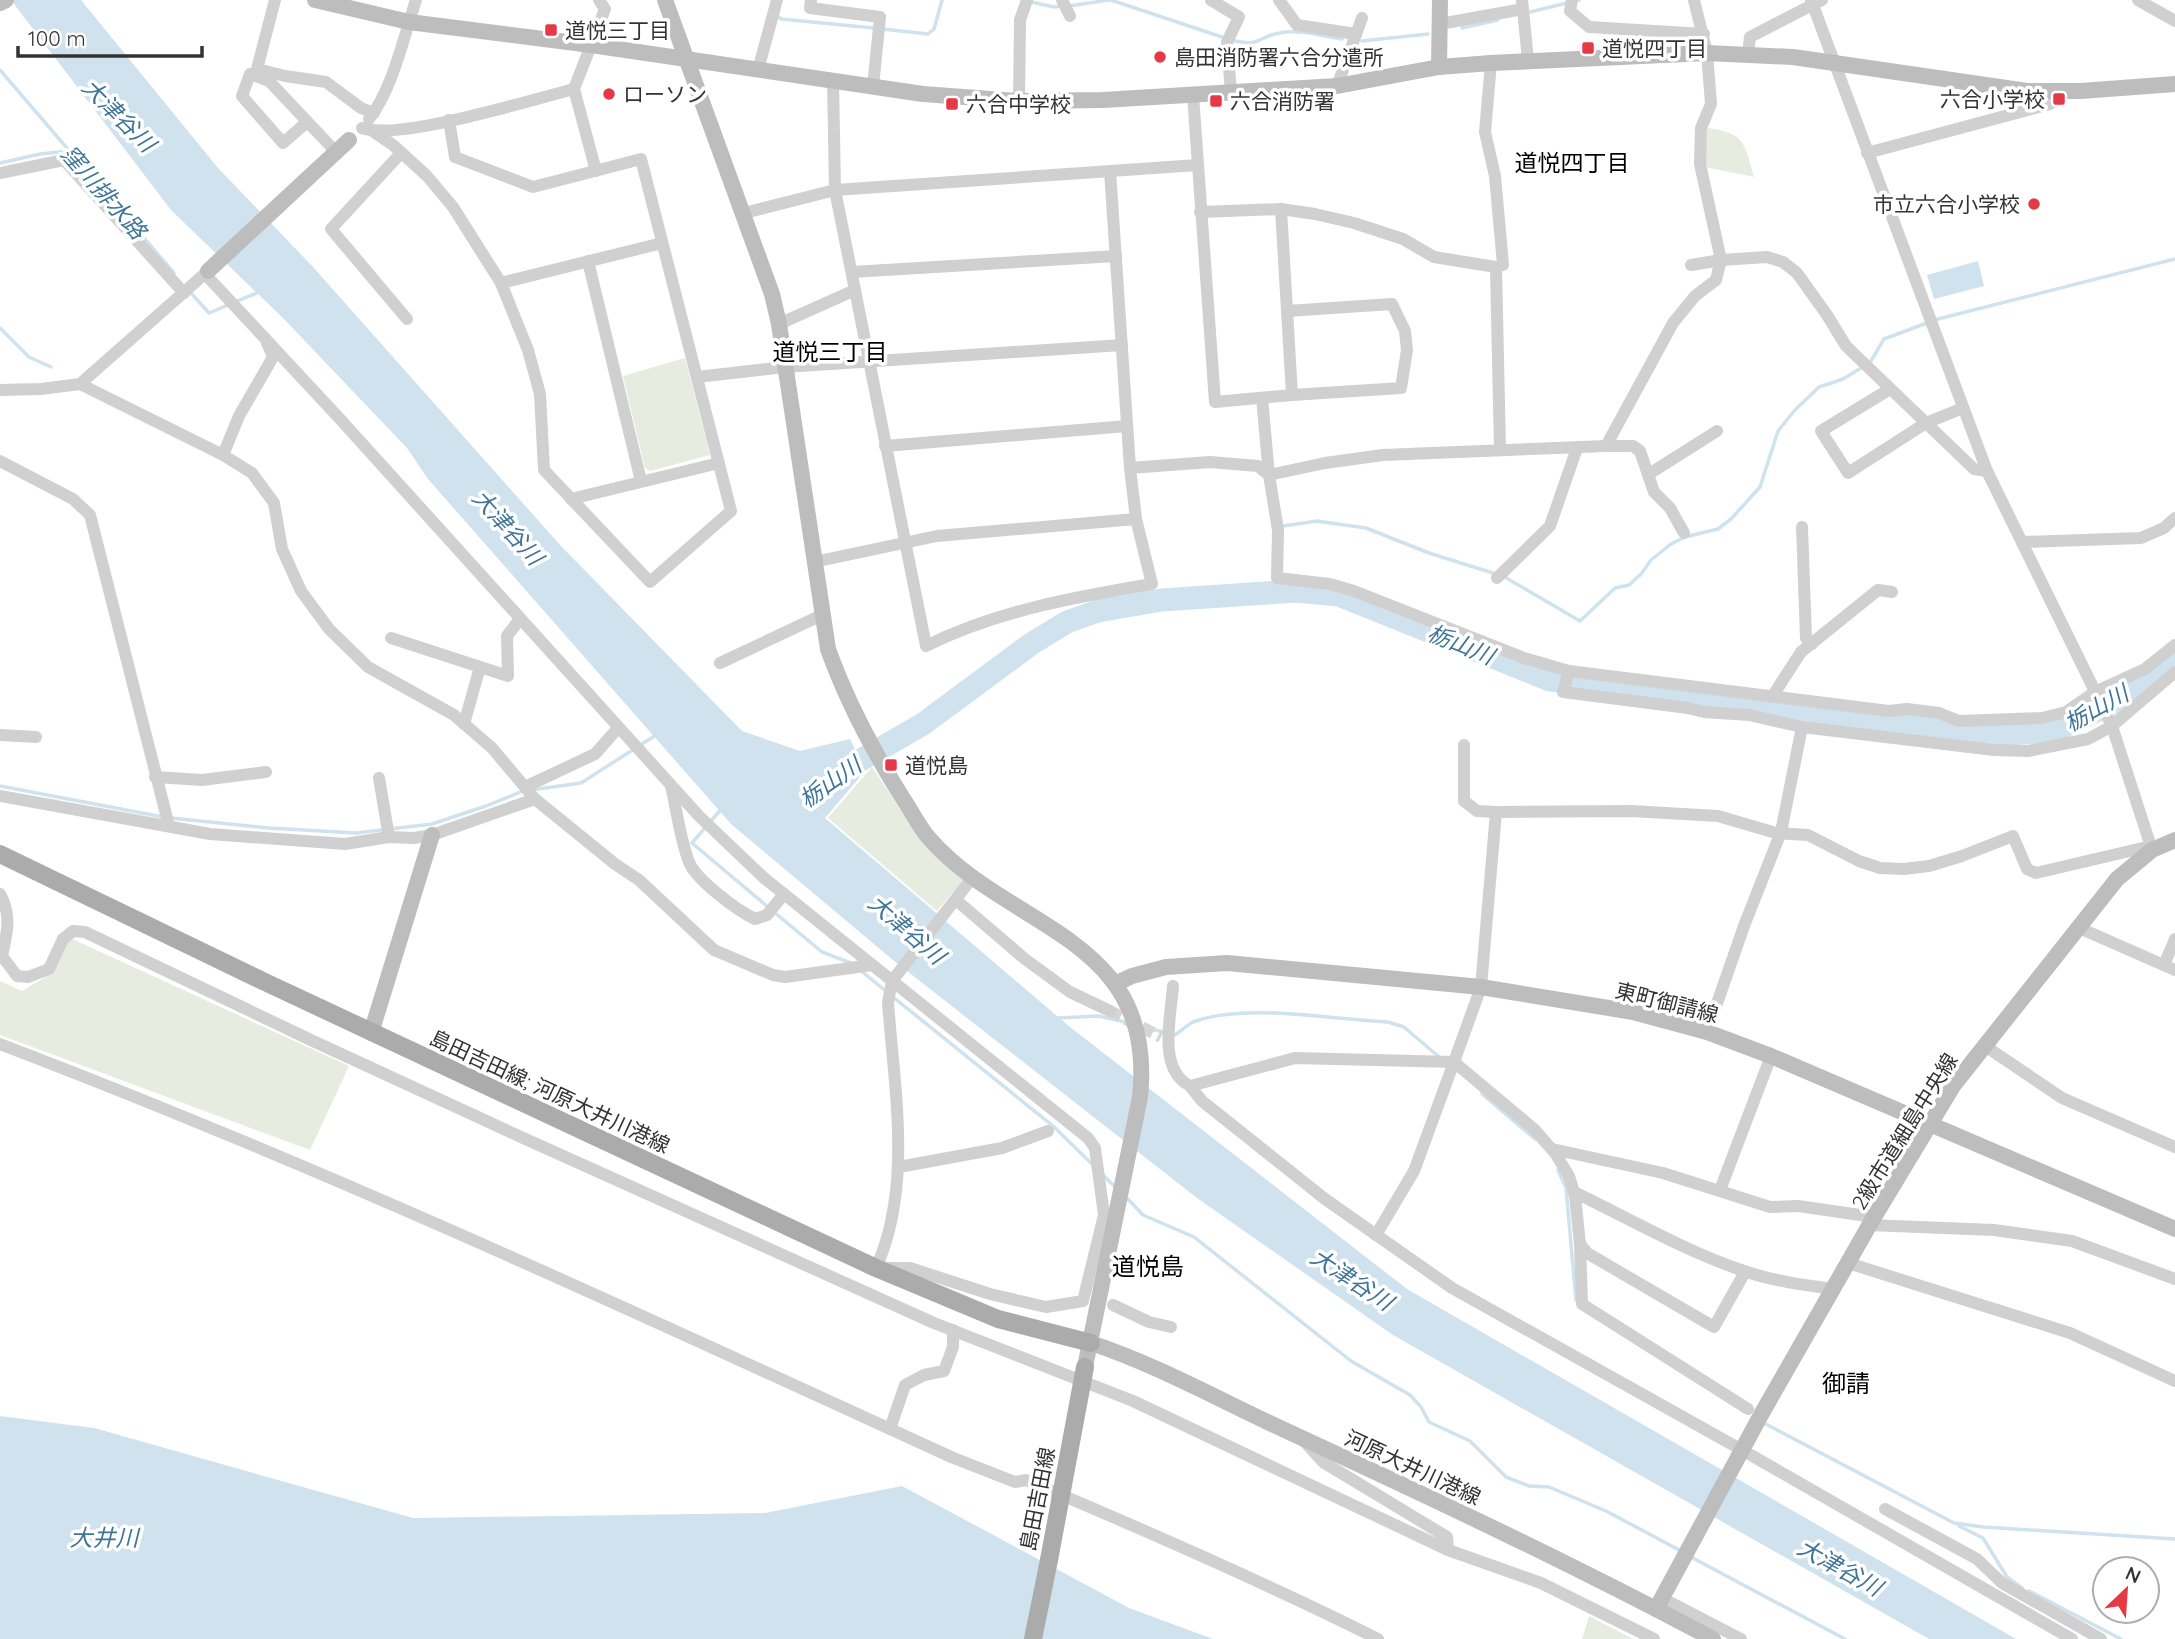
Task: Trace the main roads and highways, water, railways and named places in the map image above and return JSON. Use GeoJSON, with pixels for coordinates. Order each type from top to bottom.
{"type":"FeatureCollection","features":[{"type":"Feature","properties":{"kind":"main road","name":"島田吉田線; 河原大井川港線"},"geometry":{"type":"LineString","coordinates":[[0,854],[371,1032],[876,1268],[998,1318],[1091,1343]]}},
{"type":"Feature","properties":{"kind":"main road","name":"島田吉田線"},"geometry":{"type":"LineString","coordinates":[[1033,1639],[1085,1367]]}},
{"type":"Feature","properties":{"kind":"water","name":"大津谷川"},"geometry":{"type":"Polygon","coordinates":[[[11,0],[81,0],[218,168],[313,267],[561,546],[742,731],[800,751],[850,739],[865,771],[825,818],[1070,1027],[1407,1289],[2016,1639],[1929,1639],[1393,1335],[1197,1198],[893,960],[731,824],[428,479],[407,448],[283,318],[171,210],[11,0]]]}},
{"type":"Feature","properties":{"kind":"water"},"geometry":{"type":"Polygon","coordinates":[[[1978,261],[1984,286],[1934,299],[1927,275],[1978,261]]]}},
{"type":"Feature","properties":{"kind":"water","name":"大井川"},"geometry":{"type":"Polygon","coordinates":[[[0,1416],[94,1428],[413,1518],[765,1513],[902,1486],[1129,1608],[1213,1639],[0,1639],[0,1416]]]}},
{"type":"Feature","properties":{"kind":"waterway"},"geometry":{"type":"LineString","coordinates":[[882,29],[928,34],[934,29],[942,0]]}},
{"type":"Feature","properties":{"kind":"waterway"},"geometry":{"type":"LineString","coordinates":[[1069,6],[1109,0]]}},
{"type":"Feature","properties":{"kind":"waterway"},"geometry":{"type":"LineString","coordinates":[[1111,0],[1225,38]]}},
{"type":"Feature","properties":{"kind":"waterway"},"geometry":{"type":"LineString","coordinates":[[1526,13],[1579,0]]}},
{"type":"Feature","properties":{"kind":"waterway"},"geometry":{"type":"LineString","coordinates":[[1031,2],[1061,6]]}},
{"type":"Feature","properties":{"kind":"waterway"},"geometry":{"type":"LineString","coordinates":[[776,14],[781,19],[874,28]]}},
{"type":"Feature","properties":{"kind":"waterway"},"geometry":{"type":"LineString","coordinates":[[1462,28],[1498,20]]}},
{"type":"Feature","properties":{"kind":"waterway"},"geometry":{"type":"LineString","coordinates":[[1232,40],[1249,43],[1287,32],[1342,39]]}},
{"type":"Feature","properties":{"kind":"waterway"},"geometry":{"type":"LineString","coordinates":[[1362,41],[1428,34]]}},
{"type":"Feature","properties":{"kind":"waterway","name":"窪川排水路"},"geometry":{"type":"LineString","coordinates":[[0,70],[174,273]]}},
{"type":"Feature","properties":{"kind":"waterway"},"geometry":{"type":"LineString","coordinates":[[0,163],[69,151]]}},
{"type":"Feature","properties":{"kind":"waterway"},"geometry":{"type":"LineString","coordinates":[[1934,320],[2175,259]]}},
{"type":"Feature","properties":{"kind":"waterway"},"geometry":{"type":"LineString","coordinates":[[190,292],[209,313],[259,292]]}},
{"type":"Feature","properties":{"kind":"waterway"},"geometry":{"type":"LineString","coordinates":[[1871,361],[1884,339],[1927,323]]}},
{"type":"Feature","properties":{"kind":"waterway"},"geometry":{"type":"LineString","coordinates":[[0,328],[29,357],[51,367]]}},
{"type":"Feature","properties":{"kind":"waterway"},"geometry":{"type":"LineString","coordinates":[[1503,576],[1580,621],[1615,588],[1629,585],[1651,560],[1671,544],[1685,537],[1718,529],[1731,519],[1760,487],[1778,431],[1794,411],[1819,387],[1843,379],[1861,368]]}},
{"type":"Feature","properties":{"kind":"waterway"},"geometry":{"type":"LineString","coordinates":[[1283,526],[1317,521],[1366,528],[1429,553],[1496,574]]}},
{"type":"Feature","properties":{"kind":"waterway","name":"栃山川"},"geometry":{"type":"LineString","coordinates":[[833,776],[923,724],[1031,644],[1067,622],[1098,611],[1161,600],[1296,591],[1339,595],[1550,680],[2006,734],[2054,731],[2115,702],[2175,656]]}},
{"type":"Feature","properties":{"kind":"waterway"},"geometry":{"type":"LineString","coordinates":[[531,790],[581,783],[656,735]]}},
{"type":"Feature","properties":{"kind":"waterway"},"geometry":{"type":"LineString","coordinates":[[0,786],[163,817]]}},
{"type":"Feature","properties":{"kind":"waterway"},"geometry":{"type":"LineString","coordinates":[[171,818],[356,833],[432,824],[523,791]]}},
{"type":"Feature","properties":{"kind":"waterway"},"geometry":{"type":"LineString","coordinates":[[723,807],[692,843],[768,907]]}},
{"type":"Feature","properties":{"kind":"waterway"},"geometry":{"type":"LineString","coordinates":[[774,912],[822,952],[851,963]]}},
{"type":"Feature","properties":{"kind":"waterway"},"geometry":{"type":"LineString","coordinates":[[860,970],[887,992]]}},
{"type":"Feature","properties":{"kind":"waterway"},"geometry":{"type":"LineString","coordinates":[[893,997],[1053,1126],[1093,1165]]}},
{"type":"Feature","properties":{"kind":"waterway"},"geometry":{"type":"LineString","coordinates":[[1140,1026],[1175,1035],[1193,1022],[1238,1013],[1388,1022],[1404,1027],[1439,1057]]}},
{"type":"Feature","properties":{"kind":"waterway"},"geometry":{"type":"LineString","coordinates":[[1057,1018],[1099,1016],[1125,1022]]}},
{"type":"Feature","properties":{"kind":"waterway"},"geometry":{"type":"LineString","coordinates":[[1482,1094],[1535,1139]]}},
{"type":"Feature","properties":{"kind":"waterway"},"geometry":{"type":"LineString","coordinates":[[1558,1170],[1566,1188],[1576,1300]]}},
{"type":"Feature","properties":{"kind":"waterway"},"geometry":{"type":"LineString","coordinates":[[1103,1175],[1115,1187]]}},
{"type":"Feature","properties":{"kind":"waterway"},"geometry":{"type":"LineString","coordinates":[[1126,1197],[1143,1215],[1194,1237],[1351,1361],[1410,1395],[1429,1422],[1470,1441],[1506,1477],[1529,1486],[1549,1487],[1606,1511],[1683,1552]]}},
{"type":"Feature","properties":{"kind":"waterway"},"geometry":{"type":"LineString","coordinates":[[1762,1422],[1954,1523],[2175,1539]]}},
{"type":"Feature","properties":{"kind":"waterway"},"geometry":{"type":"LineString","coordinates":[[1959,1526],[1983,1538],[2007,1577],[2022,1588]]}},
{"type":"Feature","properties":{"kind":"waterway"},"geometry":{"type":"LineString","coordinates":[[1689,1556],[1845,1639]]}},
{"type":"Feature","properties":{"kind":"waterway"},"geometry":{"type":"LineString","coordinates":[[2029,1591],[2121,1639]]}},
{"type":"Feature","properties":{"kind":"tunnel"},"geometry":{"type":"LineString","coordinates":[[1110,1011],[1161,1037]]}},
{"type":"Feature","properties":{"kind":"place","name":"道悦三丁目"},"geometry":{"type":"Point","coordinates":[551,30]}},
{"type":"Feature","properties":{"kind":"place","name":"道悦四丁目"},"geometry":{"type":"Point","coordinates":[1588,48]}},
{"type":"Feature","properties":{"kind":"place","name":"島田消防署六合分遣所"},"geometry":{"type":"Point","coordinates":[1160,57]}},
{"type":"Feature","properties":{"kind":"place","name":"ローソン"},"geometry":{"type":"Point","coordinates":[609,94]}},
{"type":"Feature","properties":{"kind":"place","name":"六合小学校"},"geometry":{"type":"Point","coordinates":[2059,99]}},
{"type":"Feature","properties":{"kind":"place","name":"六合消防署"},"geometry":{"type":"Point","coordinates":[1216,101]}},
{"type":"Feature","properties":{"kind":"place","name":"六合中学校"},"geometry":{"type":"Point","coordinates":[952,104]}},
{"type":"Feature","properties":{"kind":"place","name":"市立六合小学校"},"geometry":{"type":"Point","coordinates":[2034,204]}},
{"type":"Feature","properties":{"kind":"place","name":"道悦島"},"geometry":{"type":"Point","coordinates":[891,765]}},
{"type":"Feature","properties":{"kind":"district","name":"道悦四丁目"},"geometry":{"type":"Point","coordinates":[1572,162]}},
{"type":"Feature","properties":{"kind":"district","name":"道悦三丁目"},"geometry":{"type":"Point","coordinates":[830,351]}},
{"type":"Feature","properties":{"kind":"district","name":"道悦島"},"geometry":{"type":"Point","coordinates":[1148,1266]}},
{"type":"Feature","properties":{"kind":"district","name":"御請"},"geometry":{"type":"Point","coordinates":[1846,1383]}}]}
